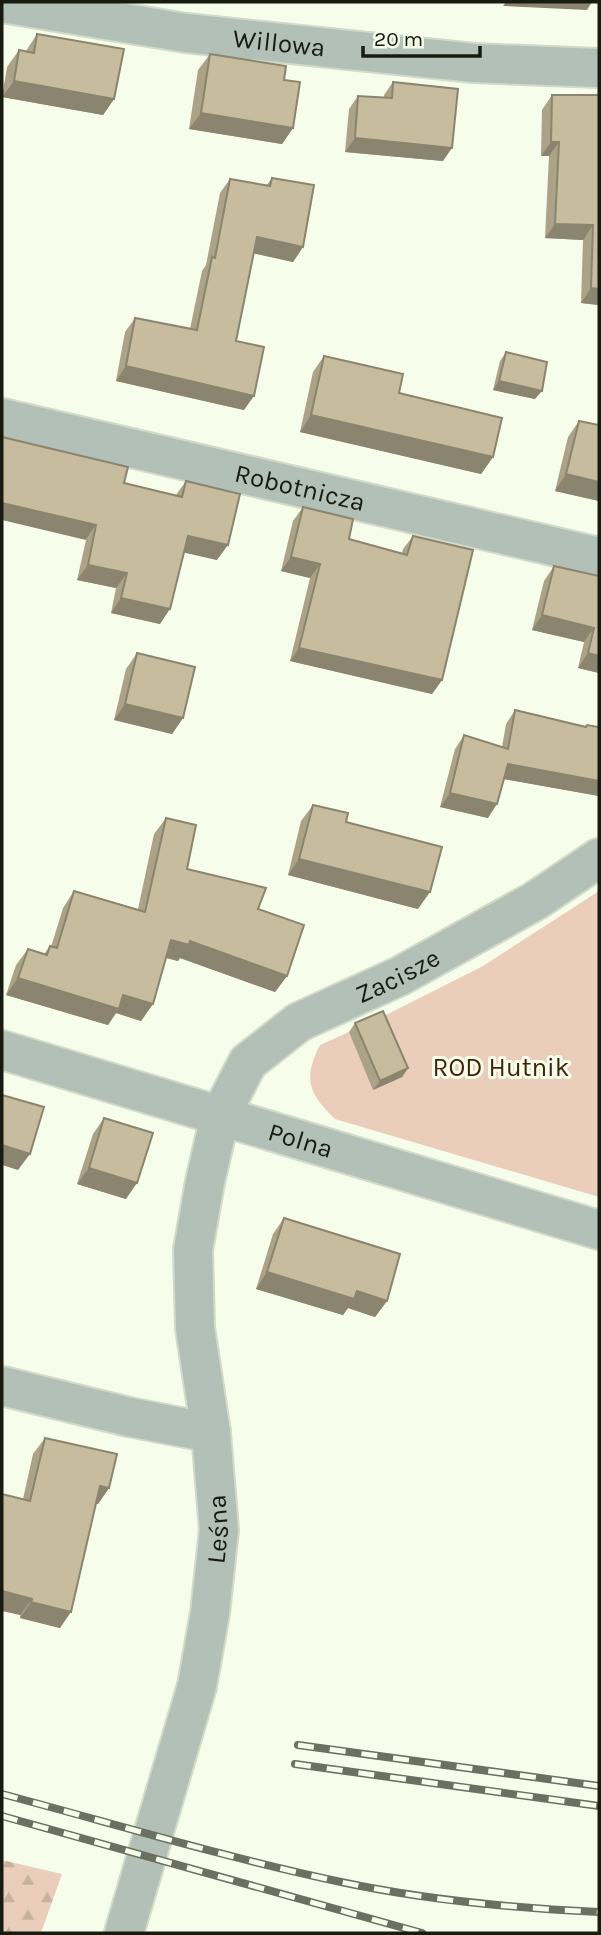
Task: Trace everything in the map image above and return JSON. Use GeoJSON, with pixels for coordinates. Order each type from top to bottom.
{"type":"FeatureCollection","features":[{"type":"Feature","properties":{"kind":"street","name":"Willowa"},"geometry":{"type":"LineString","coordinates":[[2,3],[186,33],[474,63],[599,68]]}},
{"type":"Feature","properties":{"kind":"street","name":"Robotnicza"},"geometry":{"type":"LineString","coordinates":[[2,418],[599,557]]}},
{"type":"Feature","properties":{"kind":"street","name":"Zacisze"},"geometry":{"type":"LineString","coordinates":[[220,1116],[248,1062],[299,1022],[418,966],[535,901],[599,858]]}},
{"type":"Feature","properties":{"kind":"street","name":"Polna"},"geometry":{"type":"LineString","coordinates":[[2,1050],[599,1230]]}},
{"type":"Feature","properties":{"kind":"street","name":"Leśna"},"geometry":{"type":"LineString","coordinates":[[124,1933],[197,1686],[211,1613],[219,1530],[211,1433],[195,1328],[194,1250],[205,1182],[220,1116]]}},
{"type":"Feature","properties":{"kind":"street"},"geometry":{"type":"LineString","coordinates":[[2,1386],[130,1417],[211,1433]]}},
{"type":"Feature","properties":{"kind":"green space","name":"ROD Hutnik"},"geometry":{"type":"Polygon","coordinates":[[[599,891],[599,1197],[335,1119],[319,1101],[311,1085],[310,1076],[320,1045],[483,966],[599,891]]]}},
{"type":"Feature","properties":{"kind":"green space"},"geometry":{"type":"Polygon","coordinates":[[[2,1860],[62,1874],[41,1933],[2,1933],[2,1860]]]}},
{"type":"Feature","properties":{"kind":"building"},"geometry":{"type":"Polygon","coordinates":[[[37,34],[124,49],[114,99],[14,81],[19,50],[34,53],[37,34]]]}},
{"type":"Feature","properties":{"kind":"building"},"geometry":{"type":"Polygon","coordinates":[[[210,54],[286,66],[284,80],[300,82],[293,128],[201,113],[210,54]]]}},
{"type":"Feature","properties":{"kind":"building"},"geometry":{"type":"Polygon","coordinates":[[[393,82],[458,89],[452,148],[355,138],[358,96],[392,98],[393,82]]]}},
{"type":"Feature","properties":{"kind":"building"},"geometry":{"type":"Polygon","coordinates":[[[552,95],[599,95],[599,289],[591,288],[593,225],[555,224],[559,142],[551,142],[552,95]]]}},
{"type":"Feature","properties":{"kind":"building"},"geometry":{"type":"Polygon","coordinates":[[[272,178],[314,185],[303,247],[257,237],[236,341],[264,347],[254,396],[126,366],[135,318],[197,330],[212,257],[215,258],[230,179],[270,186],[272,178]]]}},
{"type":"Feature","properties":{"kind":"building"},"geometry":{"type":"Polygon","coordinates":[[[506,352],[547,362],[542,391],[499,381],[506,352]]]}},
{"type":"Feature","properties":{"kind":"building"},"geometry":{"type":"Polygon","coordinates":[[[324,356],[403,374],[399,393],[502,418],[493,457],[311,415],[324,356]]]}},
{"type":"Feature","properties":{"kind":"building"},"geometry":{"type":"Polygon","coordinates":[[[579,421],[599,425],[599,482],[566,474],[579,421]]]}},
{"type":"Feature","properties":{"kind":"building"},"geometry":{"type":"Polygon","coordinates":[[[2,437],[128,467],[124,483],[182,497],[186,481],[240,494],[228,545],[188,536],[170,609],[121,598],[127,573],[88,565],[96,525],[2,503],[2,437]]]}},
{"type":"Feature","properties":{"kind":"building"},"geometry":{"type":"Polygon","coordinates":[[[303,507],[353,519],[349,539],[407,555],[413,536],[473,550],[442,680],[299,648],[320,564],[291,557],[303,507]]]}},
{"type":"Feature","properties":{"kind":"building"},"geometry":{"type":"Polygon","coordinates":[[[554,566],[599,576],[599,656],[588,653],[594,628],[542,615],[554,566]]]}},
{"type":"Feature","properties":{"kind":"building"},"geometry":{"type":"Polygon","coordinates":[[[137,653],[195,667],[183,718],[125,704],[137,653]]]}},
{"type":"Feature","properties":{"kind":"building"},"geometry":{"type":"Polygon","coordinates":[[[515,710],[586,727],[599,727],[599,781],[508,764],[497,804],[450,793],[464,735],[508,749],[515,710]]]}},
{"type":"Feature","properties":{"kind":"building"},"geometry":{"type":"Polygon","coordinates":[[[313,805],[348,813],[346,822],[442,847],[430,892],[299,859],[313,805]]]}},
{"type":"Feature","properties":{"kind":"building"},"geometry":{"type":"Polygon","coordinates":[[[166,818],[196,825],[187,869],[266,888],[258,909],[304,925],[287,976],[190,941],[189,945],[171,940],[153,1004],[123,995],[119,1009],[18,978],[28,949],[47,955],[50,946],[57,948],[74,891],[145,912],[166,818]]]}},
{"type":"Feature","properties":{"kind":"building"},"geometry":{"type":"Polygon","coordinates":[[[383,1011],[408,1068],[380,1081],[355,1023],[383,1011]]]}},
{"type":"Feature","properties":{"kind":"building"},"geometry":{"type":"Polygon","coordinates":[[[2,1095],[44,1107],[30,1154],[2,1145],[2,1095]]]}},
{"type":"Feature","properties":{"kind":"building"},"geometry":{"type":"Polygon","coordinates":[[[104,1118],[153,1133],[137,1183],[89,1168],[104,1118]]]}},
{"type":"Feature","properties":{"kind":"building"},"geometry":{"type":"Polygon","coordinates":[[[284,1218],[400,1254],[387,1301],[357,1291],[354,1299],[267,1272],[284,1218]]]}},
{"type":"Feature","properties":{"kind":"building"},"geometry":{"type":"Polygon","coordinates":[[[45,1438],[117,1454],[109,1488],[100,1486],[71,1612],[2,1591],[2,1494],[30,1501],[45,1438]]]}},
{"type":"Feature","properties":{"kind":"railway"},"geometry":{"type":"LineString","coordinates":[[298,1745],[599,1786]]}},
{"type":"Feature","properties":{"kind":"railway"},"geometry":{"type":"LineString","coordinates":[[295,1764],[599,1806]]}},
{"type":"Feature","properties":{"kind":"railway"},"geometry":{"type":"LineString","coordinates":[[2,1794],[298,1873],[373,1888],[469,1902],[599,1912]]}},
{"type":"Feature","properties":{"kind":"railway"},"geometry":{"type":"LineString","coordinates":[[2,1816],[422,1933]]}}]}
